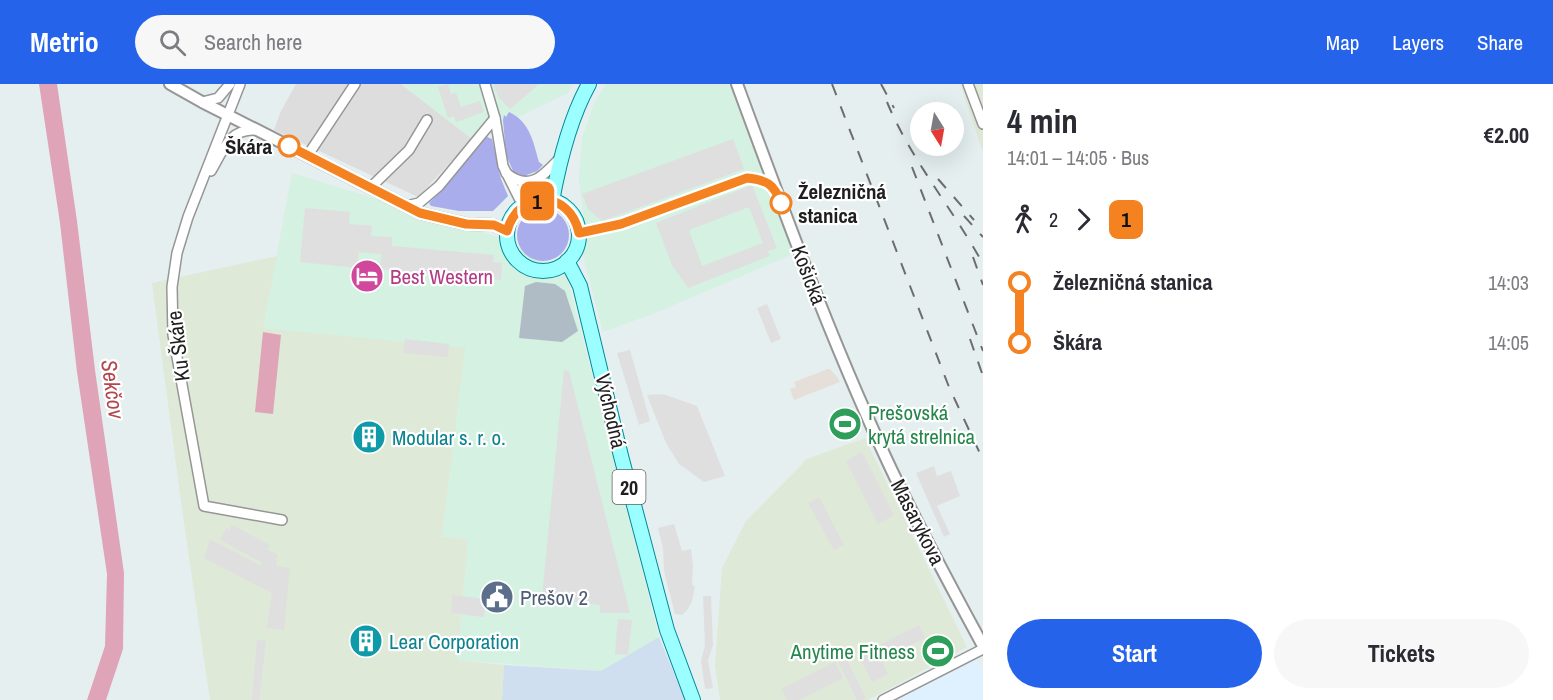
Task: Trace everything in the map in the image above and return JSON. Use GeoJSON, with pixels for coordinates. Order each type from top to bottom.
{"type":"FeatureCollection","features":[{"type":"Feature","properties":{"kind":"main road"},"geometry":{"type":"LineString","coordinates":[[552,201],[578,106],[589,84]]}},
{"type":"Feature","properties":{"kind":"main road"},"geometry":{"type":"LineString","coordinates":[[542,200],[552,201],[562,205],[571,213],[579,233],[578,244],[567,261],[558,268],[547,271],[536,270],[525,266],[511,251],[507,241],[507,231],[510,221],[522,206],[542,200]]}},
{"type":"Feature","properties":{"kind":"main road","name":"Východná"},"geometry":{"type":"LineString","coordinates":[[567,261],[580,286],[621,456],[667,630],[693,700]]}},
{"type":"Feature","properties":{"kind":"street"},"geometry":{"type":"LineString","coordinates":[[170,84],[406,207],[441,219],[466,224],[494,225],[507,231]]}},
{"type":"Feature","properties":{"kind":"street"},"geometry":{"type":"LineString","coordinates":[[202,102],[218,98],[230,84]]}},
{"type":"Feature","properties":{"kind":"street"},"geometry":{"type":"LineString","coordinates":[[228,115],[240,84]]}},
{"type":"Feature","properties":{"kind":"street"},"geometry":{"type":"LineString","coordinates":[[308,155],[355,84]]}},
{"type":"Feature","properties":{"kind":"street"},"geometry":{"type":"LineString","coordinates":[[485,84],[495,118],[505,172],[522,206]]}},
{"type":"Feature","properties":{"kind":"street","name":"Košická"},"geometry":{"type":"LineString","coordinates":[[737,84],[806,266],[859,396]]}},
{"type":"Feature","properties":{"kind":"street"},"geometry":{"type":"LineString","coordinates":[[968,84],[983,124]]}},
{"type":"Feature","properties":{"kind":"street","name":"Ku Škáre"},"geometry":{"type":"LineString","coordinates":[[228,115],[177,253],[172,287],[173,334],[204,506],[282,520]]}},
{"type":"Feature","properties":{"kind":"street"},"geometry":{"type":"LineString","coordinates":[[406,207],[419,203],[439,186],[495,118]]}},
{"type":"Feature","properties":{"kind":"street"},"geometry":{"type":"LineString","coordinates":[[370,188],[409,150],[427,120]]}},
{"type":"Feature","properties":{"kind":"street"},"geometry":{"type":"LineString","coordinates":[[194,202],[225,146],[235,134],[245,130],[260,132]]}},
{"type":"Feature","properties":{"kind":"street"},"geometry":{"type":"LineString","coordinates":[[505,172],[517,180],[527,182],[536,180],[543,176],[565,152]]}},
{"type":"Feature","properties":{"kind":"street","name":"Masarykova"},"geometry":{"type":"LineString","coordinates":[[859,396],[899,486],[983,648]]}},
{"type":"Feature","properties":{"kind":"street"},"geometry":{"type":"LineString","coordinates":[[883,700],[983,648]]}},
{"type":"Feature","properties":{"kind":"shaded area"},"geometry":{"type":"Polygon","coordinates":[[[39,84],[57,84],[124,573],[123,649],[106,700],[87,700],[105,646],[107,574],[77,372],[60,223],[39,84]]]}},
{"type":"Feature","properties":{"kind":"shaded area"},"geometry":{"type":"Polygon","coordinates":[[[296,84],[401,84],[472,139],[418,197],[274,130],[281,111],[296,84]]]}},
{"type":"Feature","properties":{"kind":"shaded area"},"geometry":{"type":"Polygon","coordinates":[[[401,84],[573,84],[568,93],[472,139],[401,84]]]}},
{"type":"Feature","properties":{"kind":"shaded area"},"geometry":{"type":"Polygon","coordinates":[[[448,84],[451,94],[456,93],[461,107],[480,101],[484,112],[456,122],[454,116],[448,118],[438,87],[448,84]]]}},
{"type":"Feature","properties":{"kind":"shaded area"},"geometry":{"type":"Polygon","coordinates":[[[493,84],[539,84],[510,109],[499,98],[493,84]]]}},
{"type":"Feature","properties":{"kind":"shaded area"},"geometry":{"type":"Polygon","coordinates":[[[606,84],[729,84],[793,254],[655,313],[603,332],[582,252],[586,236],[579,181],[582,138],[594,104],[606,84]]]}},
{"type":"Feature","properties":{"kind":"shaded area"},"geometry":{"type":"Polygon","coordinates":[[[960,84],[983,84],[983,151],[982,150],[960,84]]]}},
{"type":"Feature","properties":{"kind":"shaded area"},"geometry":{"type":"Polygon","coordinates":[[[509,112],[522,121],[526,127],[539,162],[543,165],[537,171],[527,175],[527,178],[514,173],[506,155],[503,120],[504,115],[506,117],[509,112]]]}},
{"type":"Feature","properties":{"kind":"shaded area"},"geometry":{"type":"Polygon","coordinates":[[[485,136],[492,139],[501,179],[508,196],[493,211],[459,211],[431,206],[429,203],[453,178],[477,142],[485,136]]]}},
{"type":"Feature","properties":{"kind":"shaded area"},"geometry":{"type":"Polygon","coordinates":[[[733,139],[744,169],[602,221],[588,209],[582,194],[733,139]]]}},
{"type":"Feature","properties":{"kind":"shaded area"},"geometry":{"type":"Polygon","coordinates":[[[292,173],[499,237],[566,273],[659,637],[601,671],[457,660],[468,540],[442,538],[464,349],[263,328],[292,173]]]}},
{"type":"Feature","properties":{"kind":"shaded area"},"geometry":{"type":"Polygon","coordinates":[[[752,185],[777,248],[768,251],[770,256],[688,288],[672,265],[656,223],[752,185]],[[749,207],[689,230],[702,266],[763,243],[749,207]]]}},
{"type":"Feature","properties":{"kind":"shaded area"},"geometry":{"type":"Polygon","coordinates":[[[305,208],[350,212],[349,224],[372,226],[371,236],[392,237],[392,246],[494,255],[493,262],[502,263],[501,280],[380,269],[381,254],[359,252],[357,268],[300,262],[305,208]]]}},
{"type":"Feature","properties":{"kind":"shaded area"},"geometry":{"type":"Polygon","coordinates":[[[538,209],[548,209],[562,216],[569,235],[562,254],[548,261],[538,261],[528,257],[521,250],[517,240],[517,230],[521,220],[528,213],[538,209]]]}},
{"type":"Feature","properties":{"kind":"shaded area"},"geometry":{"type":"Polygon","coordinates":[[[277,256],[263,328],[465,348],[442,537],[468,540],[457,660],[504,665],[502,700],[210,700],[152,283],[277,256]]]}},
{"type":"Feature","properties":{"kind":"shaded area"},"geometry":{"type":"Polygon","coordinates":[[[536,282],[555,284],[565,291],[578,331],[562,342],[519,338],[525,286],[536,282]]]}},
{"type":"Feature","properties":{"kind":"shaded area"},"geometry":{"type":"Polygon","coordinates":[[[767,304],[781,339],[771,343],[757,308],[767,304]]]}},
{"type":"Feature","properties":{"kind":"shaded area"},"geometry":{"type":"Polygon","coordinates":[[[263,332],[281,335],[273,414],[255,412],[263,332]]]}},
{"type":"Feature","properties":{"kind":"shaded area"},"geometry":{"type":"Polygon","coordinates":[[[405,339],[449,344],[448,357],[403,353],[405,339]]]}},
{"type":"Feature","properties":{"kind":"shaded area"},"geometry":{"type":"Polygon","coordinates":[[[630,350],[650,421],[639,425],[617,353],[630,350]]]}},
{"type":"Feature","properties":{"kind":"shaded area"},"geometry":{"type":"Polygon","coordinates":[[[828,369],[840,382],[794,400],[790,389],[796,387],[794,382],[828,369]]]}},
{"type":"Feature","properties":{"kind":"shaded area"},"geometry":{"type":"Polygon","coordinates":[[[564,370],[569,371],[630,613],[600,613],[600,605],[542,597],[564,370]]]}},
{"type":"Feature","properties":{"kind":"shaded area"},"geometry":{"type":"Polygon","coordinates":[[[663,394],[697,406],[725,476],[704,482],[679,464],[666,443],[647,395],[663,394]]]}},
{"type":"Feature","properties":{"kind":"shaded area"},"geometry":{"type":"Polygon","coordinates":[[[865,438],[967,647],[868,700],[720,700],[715,666],[722,568],[746,521],[807,459],[865,438]]]}},
{"type":"Feature","properties":{"kind":"shaded area"},"geometry":{"type":"Polygon","coordinates":[[[862,452],[894,515],[878,524],[846,461],[862,452]]]}},
{"type":"Feature","properties":{"kind":"shaded area"},"geometry":{"type":"Polygon","coordinates":[[[934,466],[937,476],[951,471],[960,496],[937,506],[950,534],[944,537],[916,473],[934,466]]]}},
{"type":"Feature","properties":{"kind":"shaded area"},"geometry":{"type":"Polygon","coordinates":[[[819,497],[844,545],[834,550],[808,503],[819,497]]]}},
{"type":"Feature","properties":{"kind":"shaded area"},"geometry":{"type":"Polygon","coordinates":[[[674,524],[682,551],[691,549],[692,584],[695,587],[692,601],[682,615],[675,614],[664,571],[663,548],[658,528],[674,524]]]}},
{"type":"Feature","properties":{"kind":"shaded area"},"geometry":{"type":"Polygon","coordinates":[[[232,525],[270,545],[267,550],[277,554],[276,566],[290,568],[284,630],[267,628],[272,593],[204,558],[210,539],[261,566],[263,563],[220,540],[226,528],[229,530],[232,525]]]}},
{"type":"Feature","properties":{"kind":"shaded area"},"geometry":{"type":"Polygon","coordinates":[[[452,595],[486,599],[484,617],[451,613],[452,595]]]}},
{"type":"Feature","properties":{"kind":"shaded area"},"geometry":{"type":"Polygon","coordinates":[[[703,596],[711,596],[713,645],[708,660],[713,688],[705,689],[701,661],[705,645],[703,596]]]}},
{"type":"Feature","properties":{"kind":"shaded area"},"geometry":{"type":"Polygon","coordinates":[[[618,619],[632,620],[628,655],[615,654],[618,619]]]}},
{"type":"Feature","properties":{"kind":"shaded area"},"geometry":{"type":"Polygon","coordinates":[[[919,625],[925,638],[881,660],[888,674],[872,682],[857,652],[863,649],[865,652],[919,625]]]}},
{"type":"Feature","properties":{"kind":"shaded area"},"geometry":{"type":"Polygon","coordinates":[[[659,637],[685,700],[502,700],[504,665],[601,671],[659,637]]]}},
{"type":"Feature","properties":{"kind":"shaded area"},"geometry":{"type":"Polygon","coordinates":[[[257,640],[266,641],[259,700],[252,700],[257,640]]]}},
{"type":"Feature","properties":{"kind":"shaded area"},"geometry":{"type":"Polygon","coordinates":[[[973,654],[983,671],[983,700],[883,700],[973,654]]]}},
{"type":"Feature","properties":{"kind":"shaded area"},"geometry":{"type":"Polygon","coordinates":[[[846,658],[866,698],[862,700],[857,700],[838,662],[846,658]]]}},
{"type":"Feature","properties":{"kind":"shaded area"},"geometry":{"type":"Polygon","coordinates":[[[835,662],[843,678],[799,700],[787,700],[781,689],[835,662]]]}},
{"type":"Feature","properties":{"kind":"railway"},"geometry":{"type":"LineString","coordinates":[[832,84],[949,387],[983,460]]}},
{"type":"Feature","properties":{"kind":"railway"},"geometry":{"type":"LineString","coordinates":[[881,84],[894,108]]}},
{"type":"Feature","properties":{"kind":"railway"},"geometry":{"type":"LineString","coordinates":[[887,102],[908,144],[983,264]]}},
{"type":"Feature","properties":{"kind":"railway"},"geometry":{"type":"LineString","coordinates":[[912,167],[983,351]]}},
{"type":"Feature","properties":{"kind":"railway"},"geometry":{"type":"LineString","coordinates":[[938,179],[974,220]]}},
{"type":"Feature","properties":{"kind":"railway"},"geometry":{"type":"LineString","coordinates":[[964,216],[983,237]]}},
{"type":"Feature","properties":{"kind":"railway"},"geometry":{"type":"LineString","coordinates":[[973,257],[983,285]]}},
{"type":"Feature","properties":{"kind":"railway"},"geometry":{"type":"LineString","coordinates":[[970,339],[983,376]]}},
{"type":"Feature","properties":{"kind":"bus line","name":"1"},"geometry":{"type":"LineString","coordinates":[[289,146],[420,213],[466,224],[494,225],[507,231],[515,213],[532,201],[552,201],[562,205],[571,213],[579,233],[591,232],[621,224],[747,178],[767,182],[776,190],[781,203]]}},
{"type":"Feature","properties":{"kind":"place","name":"Škára"},"geometry":{"type":"Point","coordinates":[289,146]}},
{"type":"Feature","properties":{"kind":"place","name":"Železničná stanica"},"geometry":{"type":"Point","coordinates":[781,203]}},
{"type":"Feature","properties":{"kind":"place","name":"Best Western"},"geometry":{"type":"Point","coordinates":[367,276]}},
{"type":"Feature","properties":{"kind":"place","name":"Prešovská krytá strelnica"},"geometry":{"type":"Point","coordinates":[845,424]}},
{"type":"Feature","properties":{"kind":"place","name":"Modular s. r. o."},"geometry":{"type":"Point","coordinates":[369,437]}},
{"type":"Feature","properties":{"kind":"place","name":"Prešov 2"},"geometry":{"type":"Point","coordinates":[497,597]}},
{"type":"Feature","properties":{"kind":"place","name":"Lear Corporation"},"geometry":{"type":"Point","coordinates":[366,641]}},
{"type":"Feature","properties":{"kind":"place","name":"Anytime Fitness"},"geometry":{"type":"Point","coordinates":[938,651]}},
{"type":"Feature","properties":{"kind":"water label","name":"Sekčov"},"geometry":{"type":"Point","coordinates":[113,389]}}]}
